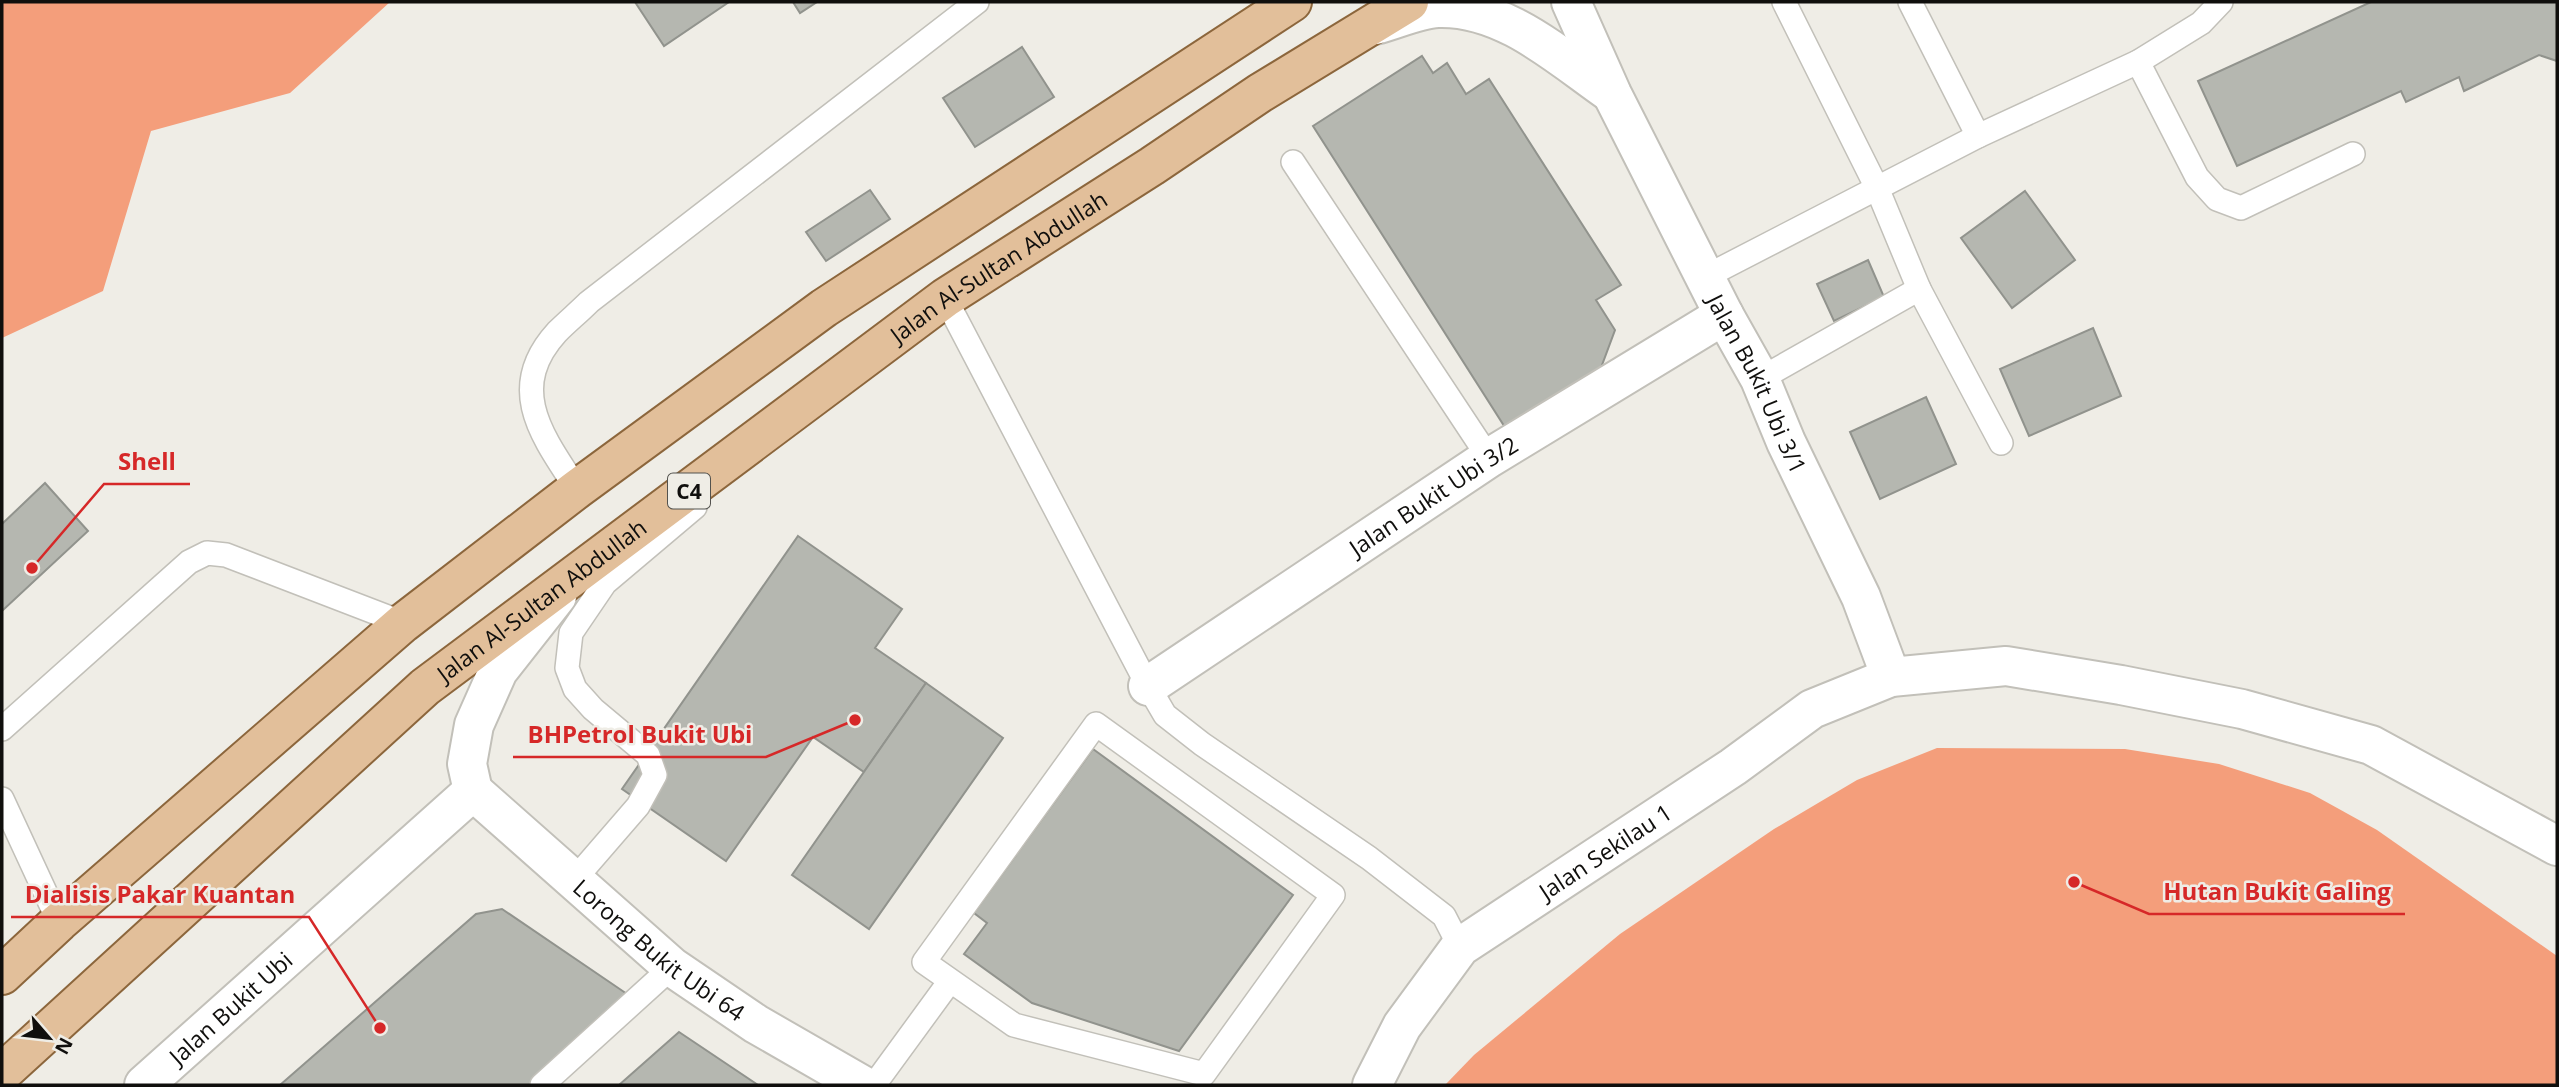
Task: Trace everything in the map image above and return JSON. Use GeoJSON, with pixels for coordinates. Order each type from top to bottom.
{"type":"FeatureCollection","features":[{"type":"Feature","properties":{"kind":"main road"},"geometry":{"type":"LineString","coordinates":[[2,975],[59,922],[402,623],[577,489],[824,308],[1292,2]]}},
{"type":"Feature","properties":{"kind":"main road","name":"Jalan Al-Sultan Abdullah"},"geometry":{"type":"LineString","coordinates":[[2,1073],[425,687],[568,583],[945,298],[1152,166],[1260,93],[1409,2]]}},
{"type":"Feature","properties":{"kind":"street","name":"Jalan Bukit Ubi 3/1"},"geometry":{"type":"LineString","coordinates":[[1571,2],[1612,94],[1724,315],[1760,379],[1786,442],[1861,597],[1891,677]]}},
{"type":"Feature","properties":{"kind":"street"},"geometry":{"type":"LineString","coordinates":[[1363,29],[1436,8],[1472,10],[1516,27],[1612,94]]}},
{"type":"Feature","properties":{"kind":"street","name":"Jalan Bukit Ubi 3/2"},"geometry":{"type":"LineString","coordinates":[[1147,686],[1489,458],[1724,315]]}},
{"type":"Feature","properties":{"kind":"street"},"geometry":{"type":"LineString","coordinates":[[473,791],[467,764],[474,725],[498,671],[568,583]]}},
{"type":"Feature","properties":{"kind":"street","name":"Jalan Sekilau 1"},"geometry":{"type":"LineString","coordinates":[[1373,1085],[1402,1026],[1460,947],[1733,767],[1812,709],[1891,677],[2006,666],[2242,709],[2371,745],[2557,846]]}},
{"type":"Feature","properties":{"kind":"street","name":"Lorong Bukit Ubi 64"},"geometry":{"type":"LineString","coordinates":[[473,791],[672,967],[756,1024],[862,1085]]}},
{"type":"Feature","properties":{"kind":"street","name":"Jalan Bukit Ubi"},"geometry":{"type":"LineString","coordinates":[[144,1085],[473,791]]}},
{"type":"Feature","properties":{"kind":"lane"},"geometry":{"type":"LineString","coordinates":[[577,489],[540,430],[532,401],[532,371],[555,334],[589,302],[977,2]]}},
{"type":"Feature","properties":{"kind":"lane"},"geometry":{"type":"LineString","coordinates":[[1784,2],[1877,188],[1919,289],[2001,443]]}},
{"type":"Feature","properties":{"kind":"lane"},"geometry":{"type":"LineString","coordinates":[[1910,2],[1978,136]]}},
{"type":"Feature","properties":{"kind":"lane"},"geometry":{"type":"LineString","coordinates":[[1705,277],[1978,136],[2137,62],[2201,23],[2221,2]]}},
{"type":"Feature","properties":{"kind":"lane"},"geometry":{"type":"LineString","coordinates":[[2137,62],[2197,177],[2217,199],[2241,208],[2353,154]]}},
{"type":"Feature","properties":{"kind":"lane"},"geometry":{"type":"LineString","coordinates":[[1293,162],[1489,458]]}},
{"type":"Feature","properties":{"kind":"lane"},"geometry":{"type":"LineString","coordinates":[[1760,379],[1919,289]]}},
{"type":"Feature","properties":{"kind":"lane"},"geometry":{"type":"LineString","coordinates":[[945,298],[1147,686],[1165,715],[1368,858],[1444,916],[1460,947]]}},
{"type":"Feature","properties":{"kind":"lane"},"geometry":{"type":"LineString","coordinates":[[574,880],[638,806],[655,775],[648,755],[593,709],[575,689],[566,668],[571,633],[605,583],[723,483],[807,402]]}},
{"type":"Feature","properties":{"kind":"lane"},"geometry":{"type":"LineString","coordinates":[[2,729],[189,562],[206,553],[226,555],[402,623]]}},
{"type":"Feature","properties":{"kind":"lane"},"geometry":{"type":"LineString","coordinates":[[1096,724],[1333,895],[1204,1074],[1014,1025],[950,981],[924,962],[1096,724]]}},
{"type":"Feature","properties":{"kind":"lane"},"geometry":{"type":"LineString","coordinates":[[2,799],[59,922]]}},
{"type":"Feature","properties":{"kind":"lane"},"geometry":{"type":"LineString","coordinates":[[542,1085],[672,967]]}},
{"type":"Feature","properties":{"kind":"lane"},"geometry":{"type":"LineString","coordinates":[[874,1085],[950,981]]}},
{"type":"Feature","properties":{"kind":"shaded area"},"geometry":{"type":"Polygon","coordinates":[[[2,2],[390,2],[290,93],[151,131],[103,291],[2,338],[2,2]]]}},
{"type":"Feature","properties":{"kind":"shaded area"},"geometry":{"type":"Polygon","coordinates":[[[1937,748],[2125,749],[2219,764],[2310,793],[2377,830],[2557,956],[2557,1085],[1445,1085],[1474,1055],[1620,934],[1774,829],[1857,780],[1937,748]]]}},
{"type":"Feature","properties":{"kind":"building"},"geometry":{"type":"Polygon","coordinates":[[[635,2],[729,2],[664,46],[635,2]]]}},
{"type":"Feature","properties":{"kind":"building"},"geometry":{"type":"Polygon","coordinates":[[[793,2],[817,2],[800,13],[793,2]]]}},
{"type":"Feature","properties":{"kind":"building"},"geometry":{"type":"Polygon","coordinates":[[[2371,2],[2557,2],[2557,61],[2539,55],[2464,91],[2459,77],[2406,102],[2401,91],[2237,166],[2198,81],[2371,2]]]}},
{"type":"Feature","properties":{"kind":"building"},"geometry":{"type":"Polygon","coordinates":[[[1022,47],[1054,97],[975,147],[943,98],[1022,47]]]}},
{"type":"Feature","properties":{"kind":"building"},"geometry":{"type":"Polygon","coordinates":[[[1422,56],[1433,73],[1447,63],[1466,94],[1489,79],[1621,285],[1596,300],[1615,330],[1599,373],[1508,432],[1313,126],[1422,56]]]}},
{"type":"Feature","properties":{"kind":"building"},"geometry":{"type":"Polygon","coordinates":[[[870,190],[890,219],[826,261],[806,232],[870,190]]]}},
{"type":"Feature","properties":{"kind":"building"},"geometry":{"type":"Polygon","coordinates":[[[2025,191],[2075,260],[2012,308],[1961,238],[2025,191]]]}},
{"type":"Feature","properties":{"kind":"building"},"geometry":{"type":"Polygon","coordinates":[[[1868,260],[1884,297],[1834,321],[1817,284],[1868,260]]]}},
{"type":"Feature","properties":{"kind":"building"},"geometry":{"type":"Polygon","coordinates":[[[2093,328],[2121,396],[2029,436],[2000,369],[2093,328]]]}},
{"type":"Feature","properties":{"kind":"building"},"geometry":{"type":"Polygon","coordinates":[[[1926,397],[1956,464],[1880,499],[1850,432],[1926,397]]]}},
{"type":"Feature","properties":{"kind":"building"},"geometry":{"type":"Polygon","coordinates":[[[45,483],[88,531],[2,611],[2,524],[45,483]]]}},
{"type":"Feature","properties":{"kind":"building"},"geometry":{"type":"Polygon","coordinates":[[[798,536],[902,609],[875,648],[926,683],[864,772],[813,737],[726,861],[622,789],[798,536]]]}},
{"type":"Feature","properties":{"kind":"building"},"geometry":{"type":"Polygon","coordinates":[[[926,683],[1003,738],[869,929],[792,875],[926,683]]]}},
{"type":"Feature","properties":{"kind":"building"},"geometry":{"type":"Polygon","coordinates":[[[1093,749],[1293,895],[1179,1051],[1032,1003],[964,954],[987,923],[974,913],[1093,749]]]}},
{"type":"Feature","properties":{"kind":"building"},"geometry":{"type":"Polygon","coordinates":[[[502,909],[630,996],[529,1085],[280,1085],[476,914],[502,909]]]}},
{"type":"Feature","properties":{"kind":"building"},"geometry":{"type":"Polygon","coordinates":[[[679,1032],[758,1085],[619,1085],[679,1032]]]}},
{"type":"Feature","properties":{"kind":"place","name":"Shell"},"geometry":{"type":"Point","coordinates":[32,568]}},
{"type":"Feature","properties":{"kind":"place","name":"BHPetrol Bukit Ubi"},"geometry":{"type":"Point","coordinates":[855,720]}},
{"type":"Feature","properties":{"kind":"place","name":"Hutan Bukit Galing"},"geometry":{"type":"Point","coordinates":[2074,882]}},
{"type":"Feature","properties":{"kind":"place","name":"Dialisis Pakar Kuantan"},"geometry":{"type":"Point","coordinates":[380,1028]}}]}
